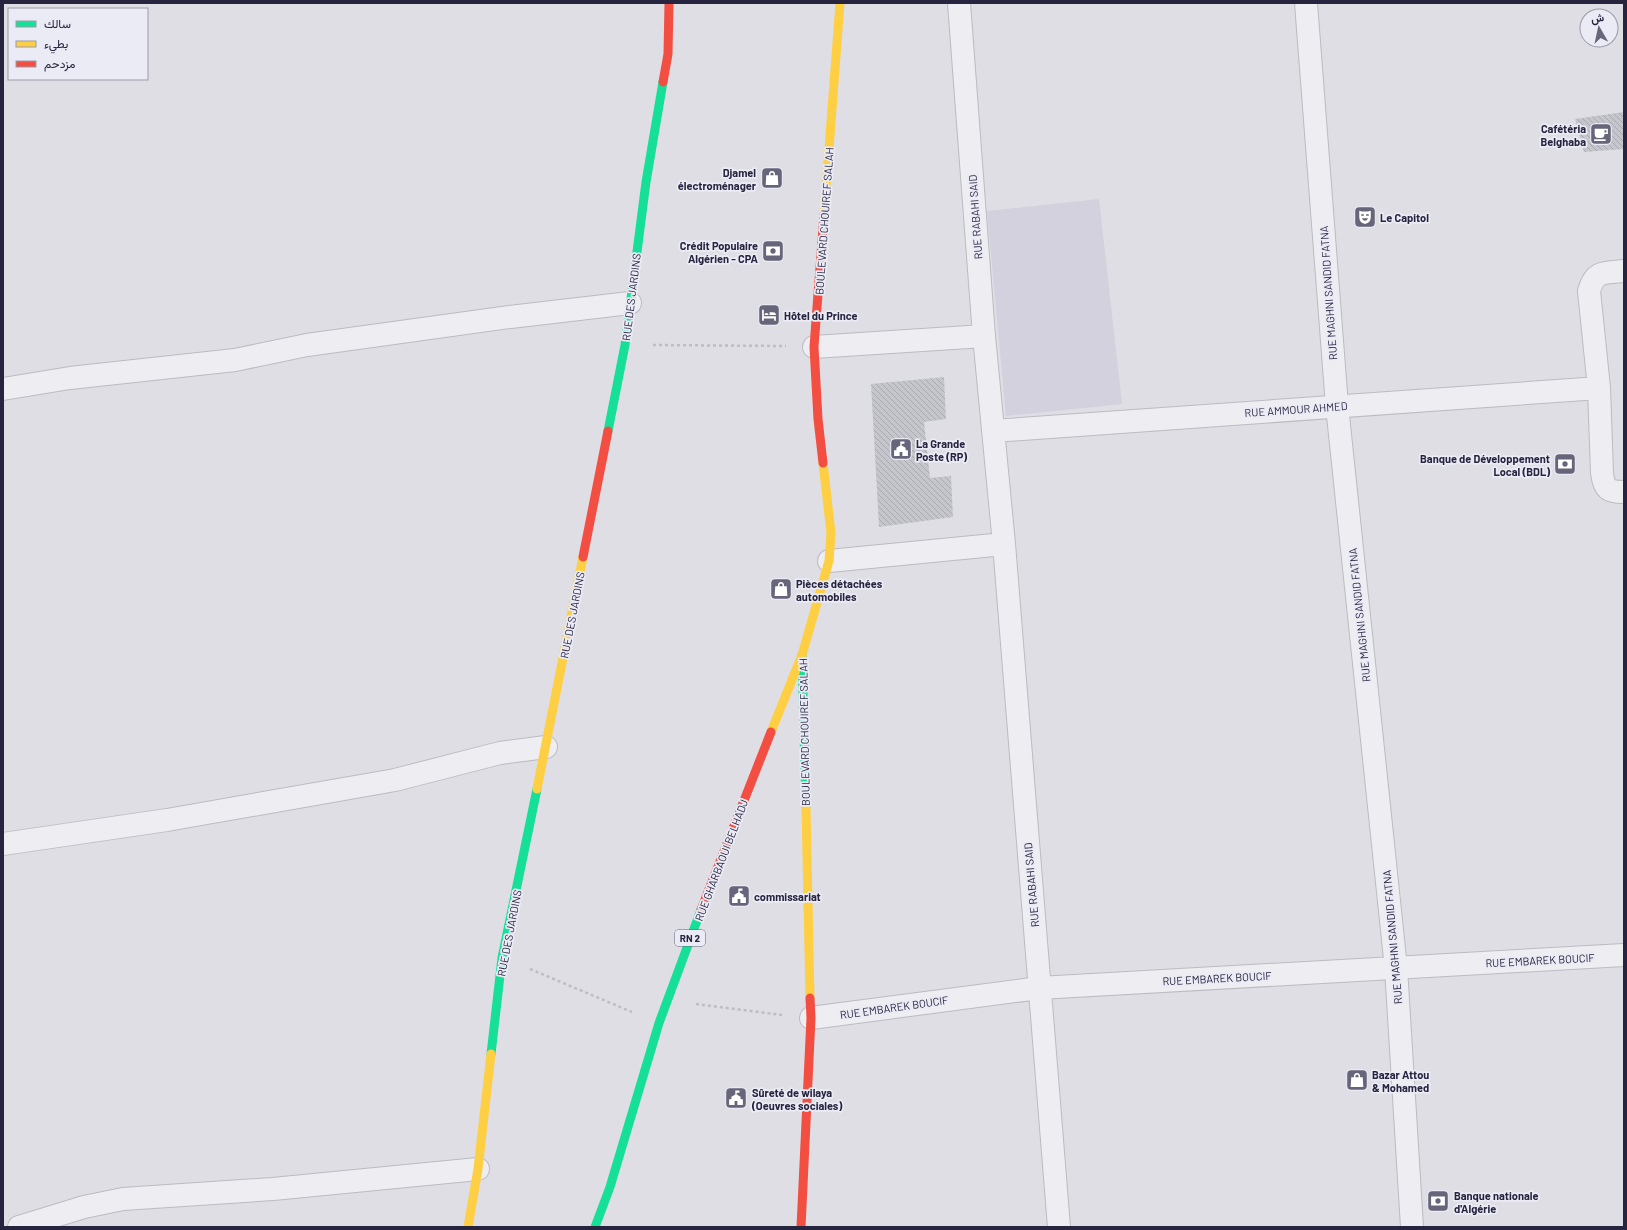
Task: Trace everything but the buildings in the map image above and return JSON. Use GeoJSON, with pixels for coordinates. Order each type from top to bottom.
{"type":"FeatureCollection","features":[{"type":"Feature","properties":{"kind":"main road","name":"RUE DES JARDINS"},"geometry":{"type":"LineString","coordinates":[[468,1227],[478,1169],[502,958],[546,747],[625,345],[646,182],[668,54],[670,3]]}},
{"type":"Feature","properties":{"kind":"main road","name":"BOULEVARD CHOUIREF SALAH"},"geometry":{"type":"LineString","coordinates":[[801,1227],[811,1018],[802,655],[829,561],[831,533],[818,419],[814,347],[840,3]]}},
{"type":"Feature","properties":{"kind":"main road","name":"RUE GHARBAOUI BELHADJ"},"geometry":{"type":"LineString","coordinates":[[595,1227],[610,1187],[659,1023],[714,874],[802,655]]}},
{"type":"Feature","properties":{"kind":"street","name":"RUE RABAHI SAID"},"geometry":{"type":"LineString","coordinates":[[959,3],[984,336],[1004,544],[1059,1227]]}},
{"type":"Feature","properties":{"kind":"street","name":"RUE MAGHNI SANDID FATNA"},"geometry":{"type":"LineString","coordinates":[[1306,3],[1337,406],[1396,968],[1412,1227]]}},
{"type":"Feature","properties":{"kind":"street"},"geometry":{"type":"LineString","coordinates":[[1624,271],[1598,274],[1592,281],[1589,291],[1599,388],[1603,484],[1612,491],[1624,492]]}},
{"type":"Feature","properties":{"kind":"street"},"geometry":{"type":"LineString","coordinates":[[3,389],[70,378],[235,360],[307,345],[510,317],[630,303]]}},
{"type":"Feature","properties":{"kind":"street"},"geometry":{"type":"LineString","coordinates":[[814,347],[984,336]]}},
{"type":"Feature","properties":{"kind":"street","name":"RUE AMMOUR AHMED"},"geometry":{"type":"LineString","coordinates":[[993,431],[1599,388]]}},
{"type":"Feature","properties":{"kind":"street"},"geometry":{"type":"LineString","coordinates":[[829,561],[1004,544]]}},
{"type":"Feature","properties":{"kind":"street"},"geometry":{"type":"LineString","coordinates":[[3,844],[168,820],[388,781],[500,753],[546,747]]}},
{"type":"Feature","properties":{"kind":"street","name":"RUE EMBAREK BOUCIF"},"geometry":{"type":"LineString","coordinates":[[811,1018],[1039,988],[1624,955]]}},
{"type":"Feature","properties":{"kind":"street"},"geometry":{"type":"LineString","coordinates":[[19,1227],[84,1207],[123,1199],[273,1190],[478,1169]]}},
{"type":"Feature","properties":{"kind":"path"},"geometry":{"type":"LineString","coordinates":[[625,345],[814,347]]}},
{"type":"Feature","properties":{"kind":"path"},"geometry":{"type":"LineString","coordinates":[[502,958],[659,1023]]}},
{"type":"Feature","properties":{"kind":"path"},"geometry":{"type":"LineString","coordinates":[[668,1001],[811,1018]]}},
{"type":"Feature","properties":{"kind":"shaded area"},"geometry":{"type":"Polygon","coordinates":[[[1099,199],[1122,404],[1006,416],[987,211],[1099,199]]]}},
{"type":"Feature","properties":{"kind":"traffic: fast"},"geometry":{"type":"LineString","coordinates":[[608,431],[625,345],[646,182],[663,82]]}},
{"type":"Feature","properties":{"kind":"traffic: fast"},"geometry":{"type":"LineString","coordinates":[[802,655],[806,807]]}},
{"type":"Feature","properties":{"kind":"traffic: fast"},"geometry":{"type":"LineString","coordinates":[[491,1054],[502,958],[537,789]]}},
{"type":"Feature","properties":{"kind":"traffic: fast"},"geometry":{"type":"LineString","coordinates":[[595,1227],[610,1187],[659,1023],[701,910]]}},
{"type":"Feature","properties":{"kind":"traffic: slow"},"geometry":{"type":"LineString","coordinates":[[824,215],[840,3]]}},
{"type":"Feature","properties":{"kind":"traffic: slow"},"geometry":{"type":"LineString","coordinates":[[771,732],[802,655],[829,561],[831,533],[823,463]]}},
{"type":"Feature","properties":{"kind":"traffic: slow"},"geometry":{"type":"LineString","coordinates":[[537,789],[583,557]]}},
{"type":"Feature","properties":{"kind":"traffic: slow"},"geometry":{"type":"LineString","coordinates":[[806,807],[810,998]]}},
{"type":"Feature","properties":{"kind":"traffic: slow"},"geometry":{"type":"LineString","coordinates":[[468,1227],[478,1169],[491,1054]]}},
{"type":"Feature","properties":{"kind":"traffic: jam"},"geometry":{"type":"LineString","coordinates":[[663,82],[668,54],[669,3]]}},
{"type":"Feature","properties":{"kind":"traffic: jam"},"geometry":{"type":"LineString","coordinates":[[823,463],[818,419],[814,347],[824,215]]}},
{"type":"Feature","properties":{"kind":"traffic: jam"},"geometry":{"type":"LineString","coordinates":[[583,557],[608,431]]}},
{"type":"Feature","properties":{"kind":"traffic: jam"},"geometry":{"type":"LineString","coordinates":[[701,910],[771,732]]}},
{"type":"Feature","properties":{"kind":"traffic: jam"},"geometry":{"type":"LineString","coordinates":[[801,1227],[811,1018],[810,998]]}},
{"type":"Feature","properties":{"kind":"place","name":"Cafétéria Belghaba"},"geometry":{"type":"Point","coordinates":[1601,134]}},
{"type":"Feature","properties":{"kind":"place","name":"Djamel électroménager"},"geometry":{"type":"Point","coordinates":[772,178]}},
{"type":"Feature","properties":{"kind":"place","name":"Le Capitol"},"geometry":{"type":"Point","coordinates":[1365,217]}},
{"type":"Feature","properties":{"kind":"place","name":"Crédit Populaire Algérien - CPA"},"geometry":{"type":"Point","coordinates":[773,251]}},
{"type":"Feature","properties":{"kind":"place","name":"Hôtel du Prince"},"geometry":{"type":"Point","coordinates":[769,315]}},
{"type":"Feature","properties":{"kind":"place","name":"La Grande Poste (RP)"},"geometry":{"type":"Point","coordinates":[901,449]}},
{"type":"Feature","properties":{"kind":"place","name":"Banque de Développement Local (BDL)"},"geometry":{"type":"Point","coordinates":[1565,464]}},
{"type":"Feature","properties":{"kind":"place","name":"Pièces détachées automobiles"},"geometry":{"type":"Point","coordinates":[781,589]}},
{"type":"Feature","properties":{"kind":"place","name":"commissariat"},"geometry":{"type":"Point","coordinates":[739,896]}},
{"type":"Feature","properties":{"kind":"place","name":"Bazar Attou & Mohamed"},"geometry":{"type":"Point","coordinates":[1357,1080]}},
{"type":"Feature","properties":{"kind":"place","name":"Sûreté de wilaya (Oeuvres sociales)"},"geometry":{"type":"Point","coordinates":[736,1098]}},
{"type":"Feature","properties":{"kind":"place","name":"Banque nationale d'Algérie"},"geometry":{"type":"Point","coordinates":[1438,1201]}}]}
